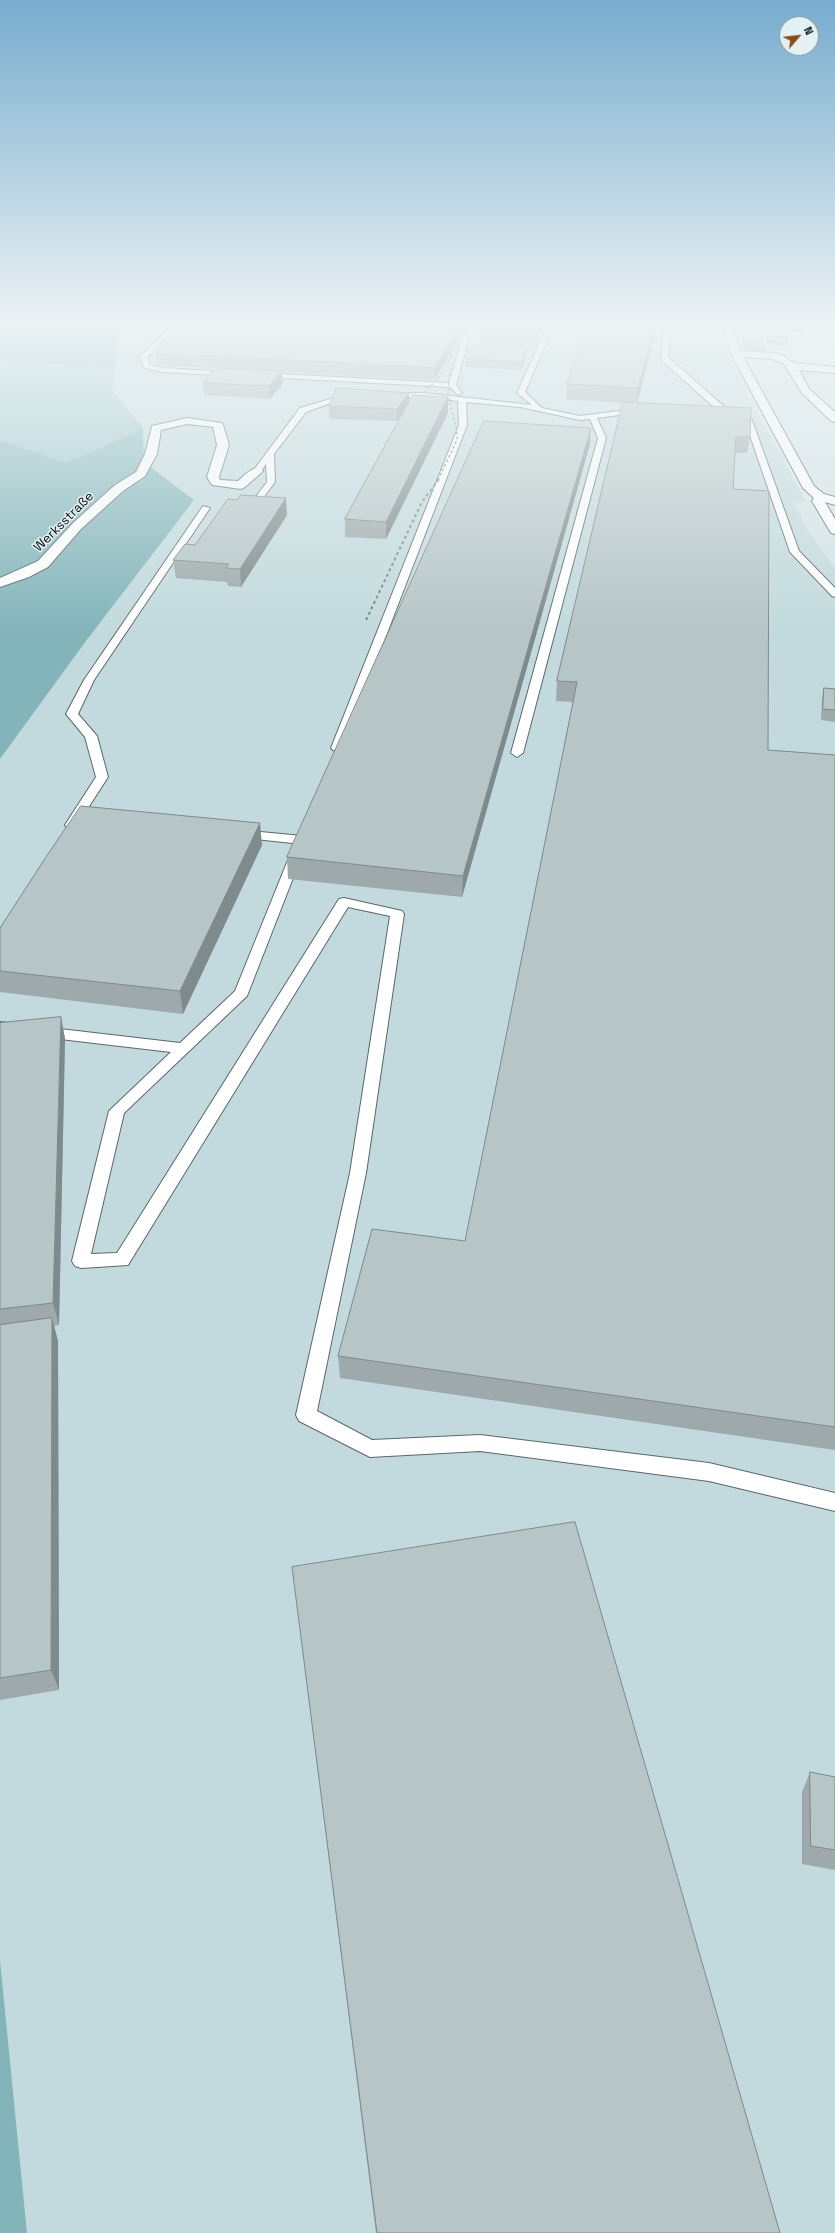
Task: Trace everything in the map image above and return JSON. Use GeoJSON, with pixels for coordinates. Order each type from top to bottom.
{"type":"FeatureCollection","features":[{"type":"Feature","properties":{"kind":"street","name":"Werksstraße"},"geometry":{"type":"LineString","coordinates":[[0,583],[24,574],[42,564],[77,526],[119,488],[141,474],[151,454],[156,428],[161,426]]}},
{"type":"Feature","properties":{"kind":"street","name":"Werksstraße"},"geometry":{"type":"LineString","coordinates":[[218,426],[222,445],[213,477],[216,483],[241,485],[257,471]]}},
{"type":"Feature","properties":{"kind":"street"},"geometry":{"type":"LineString","coordinates":[[777,426],[809,488],[820,497],[835,501]]}},
{"type":"Feature","properties":{"kind":"street"},"geometry":{"type":"LineString","coordinates":[[820,497],[818,501],[835,530]]}},
{"type":"Feature","properties":{"kind":"lane"},"geometry":{"type":"LineString","coordinates":[[257,471],[291,426]]}},
{"type":"Feature","properties":{"kind":"lane"},"geometry":{"type":"LineString","coordinates":[[333,758],[463,426]]}},
{"type":"Feature","properties":{"kind":"lane"},"geometry":{"type":"LineString","coordinates":[[517,753],[602,438],[597,426]]}},
{"type":"Feature","properties":{"kind":"lane"},"geometry":{"type":"LineString","coordinates":[[750,426],[795,552],[835,594]]}},
{"type":"Feature","properties":{"kind":"lane"},"geometry":{"type":"LineString","coordinates":[[251,508],[271,482],[270,455]]}},
{"type":"Feature","properties":{"kind":"lane"},"geometry":{"type":"LineString","coordinates":[[65,833],[102,777],[91,736],[72,714],[89,680],[206,508]]}},
{"type":"Feature","properties":{"kind":"lane"},"geometry":{"type":"LineString","coordinates":[[74,820],[89,821]]}},
{"type":"Feature","properties":{"kind":"lane"},"geometry":{"type":"LineString","coordinates":[[308,825],[242,993],[117,1111],[81,1261],[122,1260],[344,902],[397,914],[358,1173],[306,1415],[370,1449],[480,1444],[709,1472],[835,1502]]}},
{"type":"Feature","properties":{"kind":"lane"},"geometry":{"type":"LineString","coordinates":[[231,834],[302,840]]}},
{"type":"Feature","properties":{"kind":"lane"},"geometry":{"type":"LineString","coordinates":[[0,1027],[183,1048]]}},
{"type":"Feature","properties":{"kind":"shaded area"},"geometry":{"type":"Polygon","coordinates":[[[0,426],[142,426],[143,428],[66,463],[0,440],[0,426]]]}},
{"type":"Feature","properties":{"kind":"shaded area"},"geometry":{"type":"Polygon","coordinates":[[[142,426],[765,426],[806,502],[793,501],[809,533],[835,568],[835,2233],[27,2233],[0,1960],[0,759],[86,641],[194,500],[144,462],[143,428],[142,426]]]}},
{"type":"Feature","properties":{"kind":"shaded area"},"geometry":{"type":"Polygon","coordinates":[[[143,428],[144,462],[194,500],[86,641],[0,759],[0,440],[66,463],[143,428]]]}},
{"type":"Feature","properties":{"kind":"shaded area"},"geometry":{"type":"Polygon","coordinates":[[[0,1960],[27,2233],[0,2233],[0,1960]]]}},
{"type":"Feature","properties":{"kind":"building"},"geometry":{"type":"Polygon","coordinates":[[[396,426],[434,426],[386,522],[345,519],[396,426]]]}},
{"type":"Feature","properties":{"kind":"building"},"geometry":{"type":"Polygon","coordinates":[[[482,426],[564,426],[591,428],[463,876],[287,857],[482,426]]]}},
{"type":"Feature","properties":{"kind":"building"},"geometry":{"type":"Polygon","coordinates":[[[617,426],[750,426],[750,437],[736,437],[733,489],[769,491],[768,750],[835,755],[835,1427],[338,1356],[372,1229],[465,1241],[577,682],[557,681],[617,426]]]}},
{"type":"Feature","properties":{"kind":"building"},"geometry":{"type":"Polygon","coordinates":[[[241,495],[286,498],[240,569],[226,568],[229,564],[173,560],[185,544],[195,545],[228,499],[237,500],[241,495]]]}},
{"type":"Feature","properties":{"kind":"building"},"geometry":{"type":"Polygon","coordinates":[[[824,688],[835,689],[835,710],[823,709],[824,688]]]}},
{"type":"Feature","properties":{"kind":"building"},"geometry":{"type":"Polygon","coordinates":[[[81,806],[260,823],[180,991],[0,971],[0,928],[81,806]]]}},
{"type":"Feature","properties":{"kind":"building"},"geometry":{"type":"Polygon","coordinates":[[[61,1017],[53,1303],[0,1309],[0,1023],[61,1017]]]}},
{"type":"Feature","properties":{"kind":"building"},"geometry":{"type":"Polygon","coordinates":[[[52,1318],[51,1670],[0,1678],[0,1325],[52,1318]]]}},
{"type":"Feature","properties":{"kind":"building"},"geometry":{"type":"Polygon","coordinates":[[[575,1522],[780,2233],[377,2233],[292,1567],[575,1522]]]}},
{"type":"Feature","properties":{"kind":"building"},"geometry":{"type":"Polygon","coordinates":[[[810,1772],[835,1777],[835,1850],[811,1846],[810,1772]]]}},
{"type":"Feature","properties":{"kind":"railway"},"geometry":{"type":"LineString","coordinates":[[438,480],[457,440],[456,426]]}},
{"type":"Feature","properties":{"kind":"railway"},"geometry":{"type":"LineString","coordinates":[[366,620],[422,502],[439,479]]}}]}
